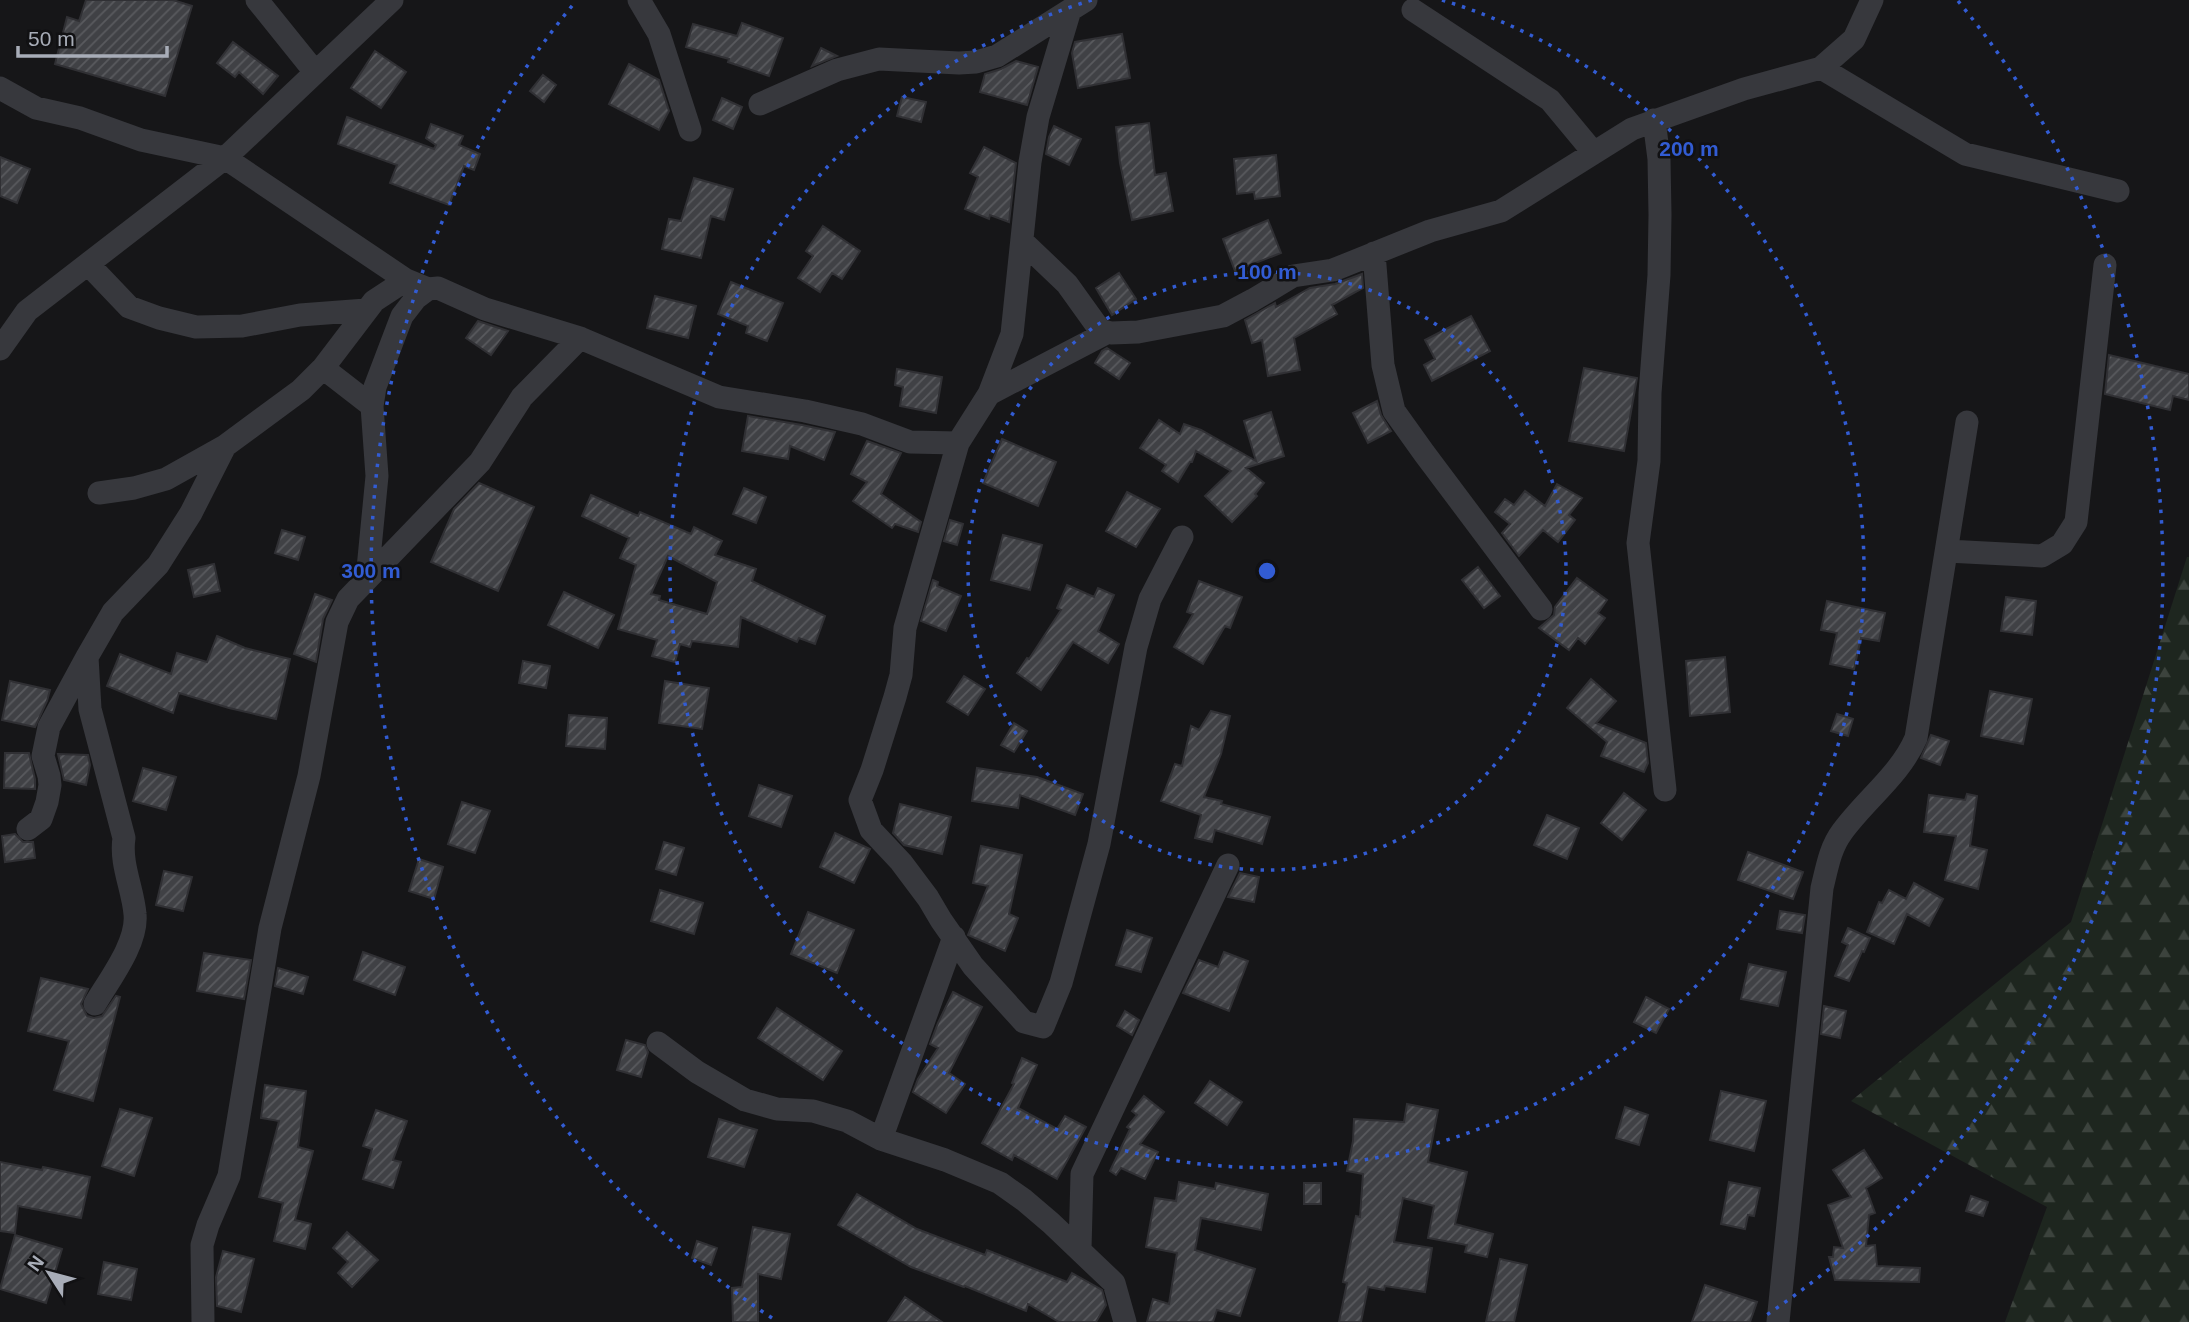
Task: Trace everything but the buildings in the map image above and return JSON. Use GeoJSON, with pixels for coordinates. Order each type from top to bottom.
{"type":"FeatureCollection","features":[{"type":"Feature","properties":{"kind":"street"},"geometry":{"type":"LineString","coordinates":[[257,0],[315,72]]}},
{"type":"Feature","properties":{"kind":"street"},"geometry":{"type":"LineString","coordinates":[[0,349],[27,311],[225,158],[392,0]]}},
{"type":"Feature","properties":{"kind":"street"},"geometry":{"type":"LineString","coordinates":[[639,0],[659,34],[690,130]]}},
{"type":"Feature","properties":{"kind":"street"},"geometry":{"type":"LineString","coordinates":[[989,394],[1106,333],[1138,331],[1223,316],[1293,276],[1333,270],[1430,231],[1501,211],[1632,130],[1654,120],[1744,89],[1821,68],[1854,39],[1872,0]]}},
{"type":"Feature","properties":{"kind":"street"},"geometry":{"type":"LineString","coordinates":[[760,104],[838,70],[879,59],[968,62],[997,56],[1078,5]]}},
{"type":"Feature","properties":{"kind":"street"},"geometry":{"type":"LineString","coordinates":[[1078,5],[1038,117],[1012,334],[989,394],[958,443],[905,628],[901,675],[895,697],[860,800],[871,830],[901,862],[973,966],[1024,1022],[1043,1027],[1061,982],[1099,844],[1136,647],[1150,599],[1182,537]]}},
{"type":"Feature","properties":{"kind":"street"},"geometry":{"type":"LineString","coordinates":[[1413,10],[1550,100],[1594,153]]}},
{"type":"Feature","properties":{"kind":"street"},"geometry":{"type":"LineString","coordinates":[[1821,68],[1965,155],[2118,191]]}},
{"type":"Feature","properties":{"kind":"street"},"geometry":{"type":"LineString","coordinates":[[0,88],[36,108],[80,118],[141,140],[225,158],[406,280],[428,289],[438,288],[485,309],[580,338],[719,397],[805,411],[862,424],[910,442],[958,443]]}},
{"type":"Feature","properties":{"kind":"street"},"geometry":{"type":"LineString","coordinates":[[1654,120],[1660,201],[1659,275],[1650,393],[1650,461],[1638,542],[1665,790]]}},
{"type":"Feature","properties":{"kind":"street"},"geometry":{"type":"LineString","coordinates":[[1022,241],[1067,284],[1097,327],[1106,333]]}},
{"type":"Feature","properties":{"kind":"street"},"geometry":{"type":"LineString","coordinates":[[1374,253],[1383,365],[1394,411],[1541,609]]}},
{"type":"Feature","properties":{"kind":"street"},"geometry":{"type":"LineString","coordinates":[[88,264],[129,307],[196,327],[242,326],[300,315],[366,310]]}},
{"type":"Feature","properties":{"kind":"street"},"geometry":{"type":"LineString","coordinates":[[1947,551],[2042,556],[2062,544],[2077,522],[2105,265]]}},
{"type":"Feature","properties":{"kind":"street"},"geometry":{"type":"LineString","coordinates":[[99,493],[134,488],[166,479],[225,446],[301,390],[323,368],[374,301],[406,280]]}},
{"type":"Feature","properties":{"kind":"street"},"geometry":{"type":"LineString","coordinates":[[367,579],[377,476],[372,406],[375,387],[402,316],[416,298],[428,289]]}},
{"type":"Feature","properties":{"kind":"street"},"geometry":{"type":"LineString","coordinates":[[200,1321],[202,1245],[229,1176],[270,928],[309,776],[337,622],[348,599],[480,462],[522,397],[580,338]]}},
{"type":"Feature","properties":{"kind":"street"},"geometry":{"type":"LineString","coordinates":[[323,368],[372,406]]}},
{"type":"Feature","properties":{"kind":"street"},"geometry":{"type":"LineString","coordinates":[[1778,1322],[1822,888],[1828,860],[1841,832],[1900,767],[1916,738],[1967,422]]}},
{"type":"Feature","properties":{"kind":"street"},"geometry":{"type":"LineString","coordinates":[[28,829],[41,819],[47,802],[50,776],[43,757],[49,727],[113,612],[158,565],[191,513],[225,446]]}},
{"type":"Feature","properties":{"kind":"street"},"geometry":{"type":"LineString","coordinates":[[87,657],[90,709],[124,838],[124,856],[135,915],[130,944],[95,1004]]}},
{"type":"Feature","properties":{"kind":"street"},"geometry":{"type":"LineString","coordinates":[[1080,1250],[1082,1174],[1227,865]]}},
{"type":"Feature","properties":{"kind":"street"},"geometry":{"type":"LineString","coordinates":[[881,1139],[954,937]]}},
{"type":"Feature","properties":{"kind":"street"},"geometry":{"type":"LineString","coordinates":[[659,1043],[697,1072],[745,1100],[777,1109],[813,1111],[847,1121],[881,1139],[945,1160],[1000,1183],[1024,1200],[1114,1283],[1125,1322]]}},
{"type":"Feature","properties":{"kind":"green space"},"geometry":{"type":"Polygon","coordinates":[[[2187,557],[2189,1322],[2005,1322],[2047,1207],[1851,1101],[2071,922],[2187,557]]]}}]}
